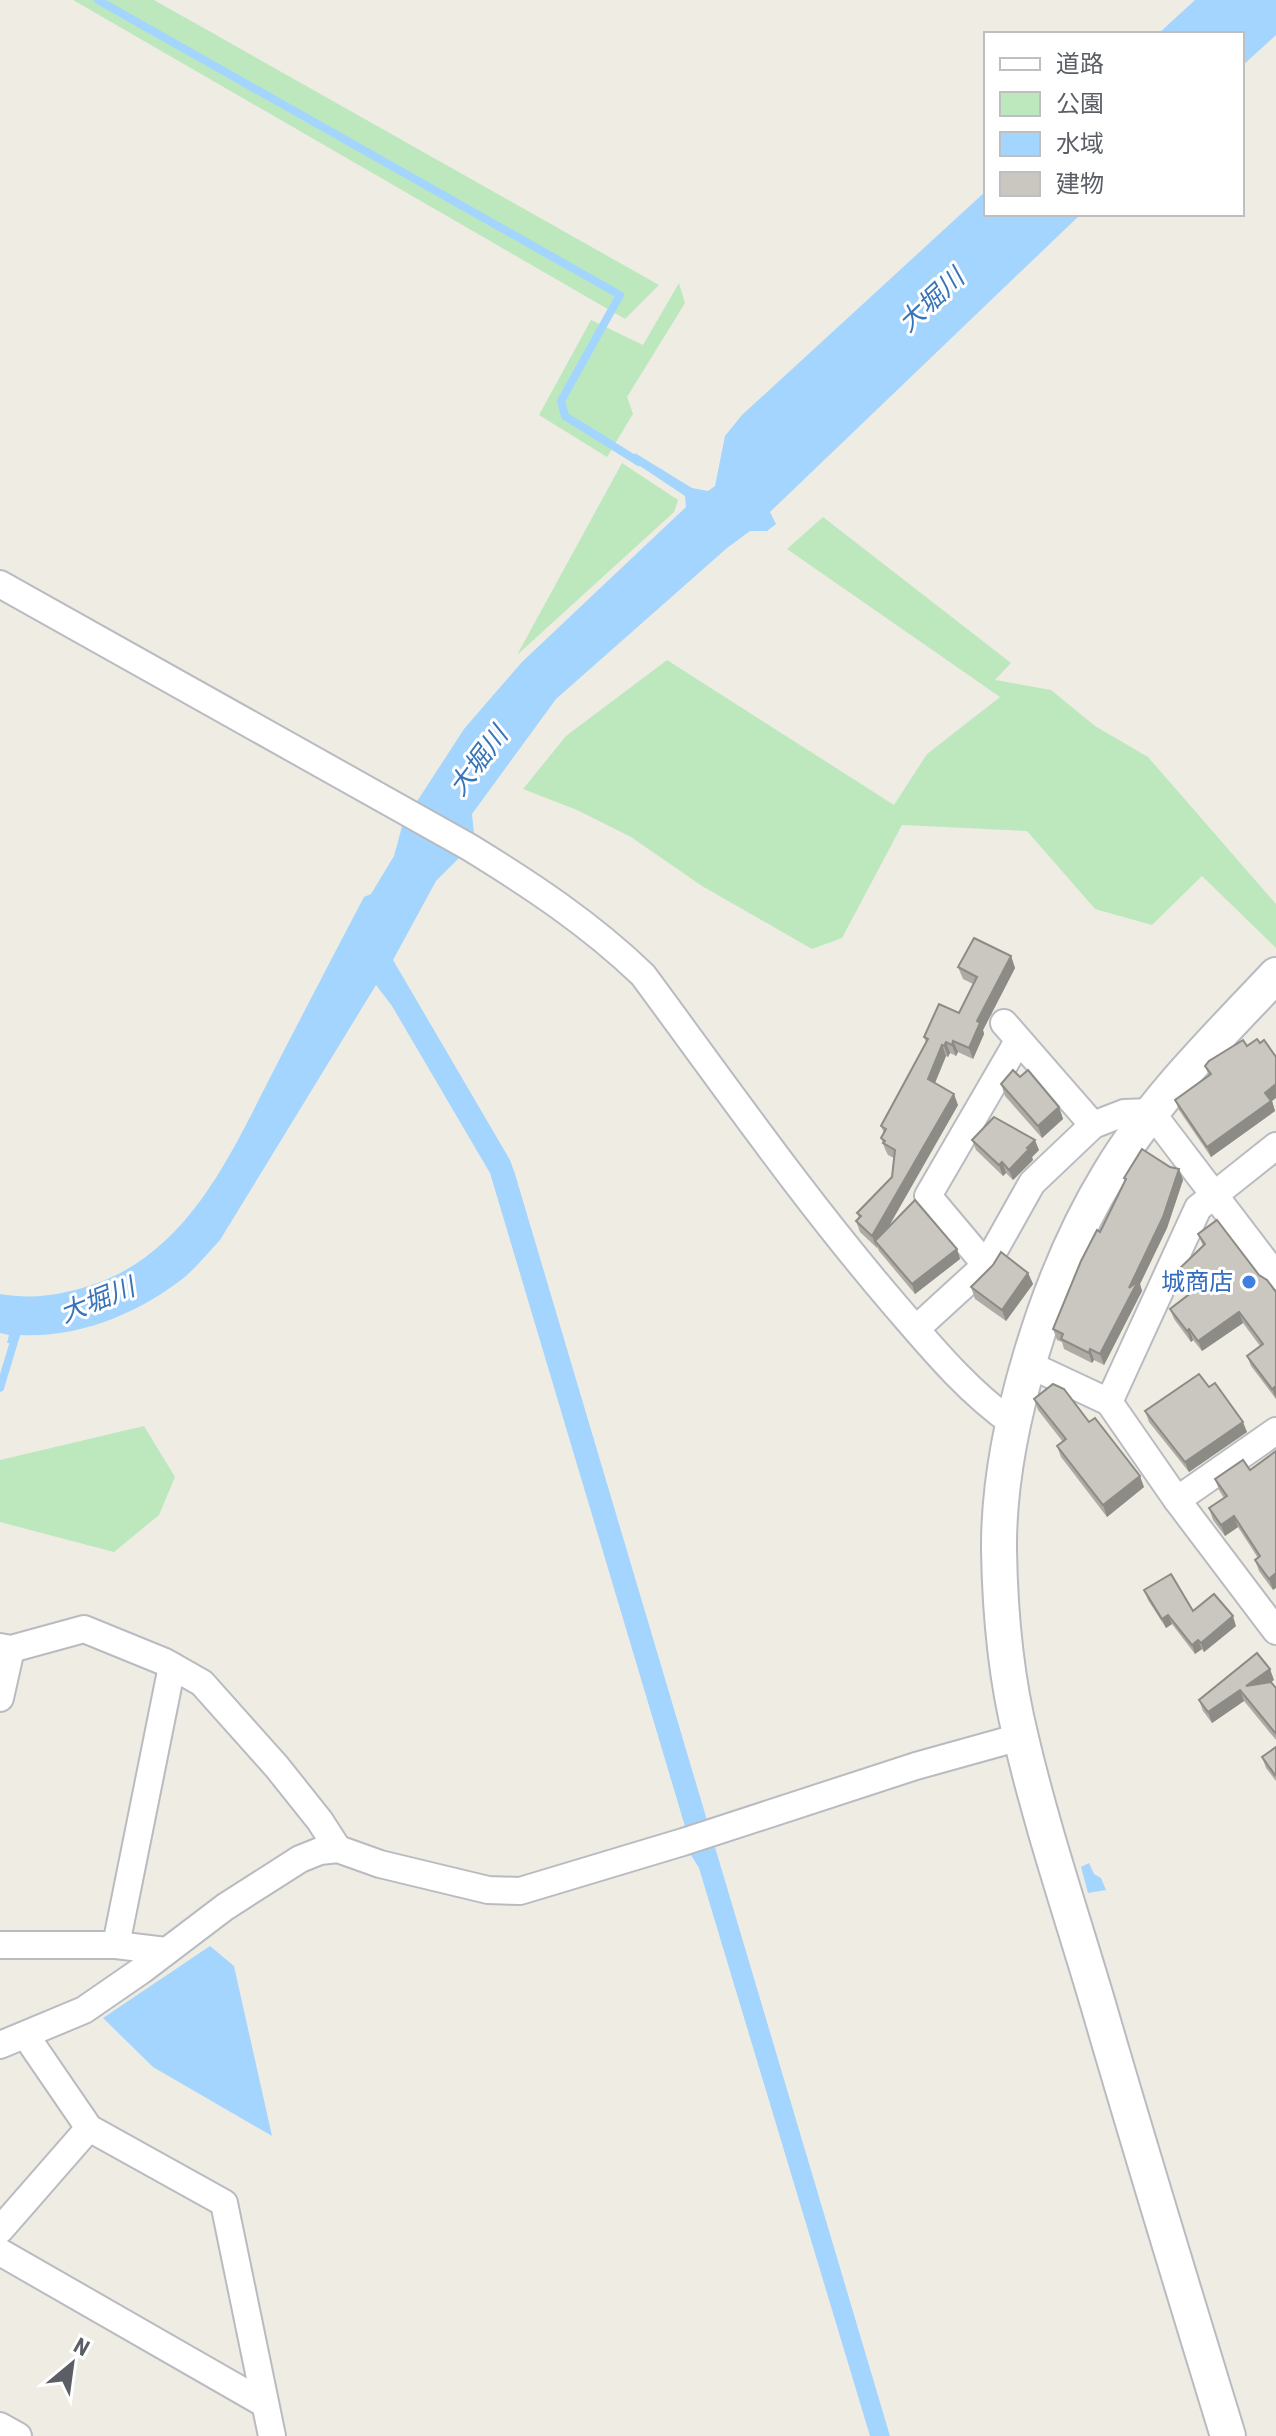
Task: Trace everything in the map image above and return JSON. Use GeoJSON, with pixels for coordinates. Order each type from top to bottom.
{"type":"FeatureCollection","features":[{"type":"Feature","properties":{"kind":"street"},"geometry":{"type":"LineString","coordinates":[[0,584],[469,847],[543,893],[609,943],[643,975],[834,1235],[987,1405],[1014,1424]]}},
{"type":"Feature","properties":{"kind":"street"},"geometry":{"type":"LineString","coordinates":[[1228,2436],[1020,1737],[1006,1639],[999,1547],[1014,1424],[1060,1268],[1107,1176],[1151,1112],[1276,975]]}},
{"type":"Feature","properties":{"kind":"street"},"geometry":{"type":"LineString","coordinates":[[986,1265],[928,1196],[1011,1032],[1093,1125]]}},
{"type":"Feature","properties":{"kind":"street"},"geometry":{"type":"LineString","coordinates":[[916,1329],[986,1265],[1032,1183],[1093,1125],[1124,1113],[1151,1112]]}},
{"type":"Feature","properties":{"kind":"street"},"geometry":{"type":"LineString","coordinates":[[1151,1112],[1276,1276]]}},
{"type":"Feature","properties":{"kind":"street"},"geometry":{"type":"LineString","coordinates":[[1109,1402],[1198,1208],[1276,1146]]}},
{"type":"Feature","properties":{"kind":"street"},"geometry":{"type":"LineString","coordinates":[[1030,1365],[1109,1402],[1177,1500],[1276,1630]]}},
{"type":"Feature","properties":{"kind":"street"},"geometry":{"type":"LineString","coordinates":[[1177,1500],[1276,1431]]}},
{"type":"Feature","properties":{"kind":"street"},"geometry":{"type":"LineString","coordinates":[[0,1698],[6,1648],[84,1629],[172,1666],[202,1683],[277,1767],[338,1849]]}},
{"type":"Feature","properties":{"kind":"street"},"geometry":{"type":"LineString","coordinates":[[116,1945],[172,1666]]}},
{"type":"Feature","properties":{"kind":"street"},"geometry":{"type":"LineString","coordinates":[[0,2045],[84,2010],[225,1907],[300,1859],[320,1851],[338,1849],[431,1877],[488,1890],[520,1891],[916,1766],[1020,1737]]}},
{"type":"Feature","properties":{"kind":"street"},"geometry":{"type":"LineString","coordinates":[[0,1945],[116,1945],[166,1951]]}},
{"type":"Feature","properties":{"kind":"street"},"geometry":{"type":"LineString","coordinates":[[26,2036],[89,2128],[224,2203],[272,2436]]}},
{"type":"Feature","properties":{"kind":"street"},"geometry":{"type":"LineString","coordinates":[[0,2230],[89,2128]]}},
{"type":"Feature","properties":{"kind":"street"},"geometry":{"type":"LineString","coordinates":[[0,2252],[265,2404]]}},
{"type":"Feature","properties":{"kind":"street"},"geometry":{"type":"LineString","coordinates":[[0,2426],[18,2436]]}},
{"type":"Feature","properties":{"kind":"green space"},"geometry":{"type":"Polygon","coordinates":[[[73,0],[154,0],[659,285],[625,319],[73,0]]]}},
{"type":"Feature","properties":{"kind":"green space"},"geometry":{"type":"Polygon","coordinates":[[[679,283],[685,303],[627,397],[633,414],[607,457],[539,415],[591,320],[643,345],[679,283]]]}},
{"type":"Feature","properties":{"kind":"green space"},"geometry":{"type":"Polygon","coordinates":[[[622,463],[678,500],[674,512],[517,655],[622,463]]]}},
{"type":"Feature","properties":{"kind":"green space"},"geometry":{"type":"Polygon","coordinates":[[[823,517],[1011,663],[995,680],[1051,690],[1095,726],[1148,757],[1276,904],[1276,948],[1202,876],[1152,925],[1095,909],[1027,831],[902,825],[842,938],[812,949],[702,886],[631,837],[577,810],[523,789],[566,736],[667,660],[894,805],[927,754],[1000,697],[787,549],[823,517]]]}},
{"type":"Feature","properties":{"kind":"green space"},"geometry":{"type":"Polygon","coordinates":[[[144,1426],[175,1477],[159,1515],[114,1552],[0,1522],[0,1460],[144,1426]]]}},
{"type":"Feature","properties":{"kind":"water"},"geometry":{"type":"Polygon","coordinates":[[[1195,0],[1276,0],[1276,35],[1244,64],[1244,32],[1160,32],[1195,0]]]}},
{"type":"Feature","properties":{"kind":"water","name":"大堀川"},"geometry":{"type":"Polygon","coordinates":[[[984,193],[984,216],[1079,216],[770,512],[776,524],[767,531],[750,531],[727,548],[556,699],[472,814],[474,834],[465,834],[458,859],[436,881],[393,960],[510,1160],[515,1174],[890,2436],[870,2436],[699,1868],[691,1855],[490,1173],[392,1006],[376,985],[220,1240],[186,1276],[129,1312],[87,1327],[42,1335],[20,1335],[17,1343],[7,1343],[9,1335],[0,1333],[0,1294],[50,1295],[107,1279],[141,1260],[171,1235],[197,1205],[240,1136],[364,897],[371,894],[394,856],[403,823],[464,729],[522,662],[686,507],[685,496],[631,460],[635,453],[692,488],[708,491],[715,486],[725,436],[742,415],[984,193]]]}},
{"type":"Feature","properties":{"kind":"water"},"geometry":{"type":"Polygon","coordinates":[[[1089,1863],[1106,1890],[1088,1893],[1081,1867],[1089,1863]]]}},
{"type":"Feature","properties":{"kind":"water"},"geometry":{"type":"Polygon","coordinates":[[[210,1946],[234,1966],[272,2136],[153,2067],[103,2018],[210,1946]]]}},
{"type":"Feature","properties":{"kind":"building"},"geometry":{"type":"Polygon","coordinates":[[[974,938],[1011,956],[977,1021],[980,1023],[969,1048],[953,1041],[952,1045],[946,1042],[942,1045],[928,1079],[954,1094],[872,1236],[856,1221],[861,1216],[857,1213],[892,1177],[895,1150],[883,1143],[885,1141],[881,1138],[886,1129],[881,1126],[928,1039],[924,1037],[939,1004],[959,1013],[977,977],[958,967],[974,938]]]}},
{"type":"Feature","properties":{"kind":"building"},"geometry":{"type":"Polygon","coordinates":[[[1257,1039],[1260,1043],[1264,1040],[1276,1057],[1276,1084],[1265,1093],[1271,1101],[1207,1147],[1175,1100],[1211,1074],[1205,1066],[1209,1061],[1243,1040],[1247,1046],[1257,1039]]]}},
{"type":"Feature","properties":{"kind":"building"},"geometry":{"type":"Polygon","coordinates":[[[1013,1070],[1020,1077],[1028,1070],[1059,1107],[1038,1126],[1001,1084],[1013,1070]]]}},
{"type":"Feature","properties":{"kind":"building"},"geometry":{"type":"Polygon","coordinates":[[[994,1117],[1035,1140],[1009,1170],[1002,1162],[999,1165],[972,1140],[994,1117]]]}},
{"type":"Feature","properties":{"kind":"building"},"geometry":{"type":"Polygon","coordinates":[[[1142,1149],[1170,1167],[1179,1169],[1163,1217],[1129,1288],[1138,1281],[1100,1354],[1090,1349],[1089,1353],[1061,1339],[1063,1334],[1053,1329],[1081,1261],[1097,1230],[1100,1232],[1124,1178],[1142,1149]]]}},
{"type":"Feature","properties":{"kind":"building"},"geometry":{"type":"Polygon","coordinates":[[[915,1200],[957,1249],[912,1284],[875,1241],[915,1200]]]}},
{"type":"Feature","properties":{"kind":"building"},"geometry":{"type":"Polygon","coordinates":[[[1217,1220],[1276,1292],[1276,1386],[1272,1389],[1247,1356],[1263,1344],[1239,1312],[1198,1341],[1170,1309],[1196,1289],[1179,1269],[1205,1244],[1198,1234],[1217,1220]]]}},
{"type":"Feature","properties":{"kind":"building"},"geometry":{"type":"Polygon","coordinates":[[[1001,1252],[1028,1273],[1002,1310],[971,1287],[1001,1252]]]}},
{"type":"Feature","properties":{"kind":"building"},"geometry":{"type":"Polygon","coordinates":[[[1199,1374],[1209,1387],[1215,1383],[1243,1422],[1185,1462],[1145,1411],[1199,1374]]]}},
{"type":"Feature","properties":{"kind":"building"},"geometry":{"type":"Polygon","coordinates":[[[1053,1384],[1064,1389],[1089,1422],[1095,1418],[1140,1476],[1103,1505],[1057,1446],[1066,1439],[1034,1399],[1053,1384]]]}},
{"type":"Feature","properties":{"kind":"building"},"geometry":{"type":"Polygon","coordinates":[[[1276,1451],[1276,1573],[1269,1579],[1255,1560],[1260,1556],[1234,1516],[1221,1525],[1209,1508],[1227,1496],[1215,1479],[1243,1460],[1250,1470],[1276,1451]]]}},
{"type":"Feature","properties":{"kind":"building"},"geometry":{"type":"Polygon","coordinates":[[[1171,1574],[1193,1611],[1214,1594],[1233,1616],[1201,1643],[1198,1640],[1192,1645],[1168,1615],[1162,1619],[1144,1590],[1171,1574]]]}},
{"type":"Feature","properties":{"kind":"building"},"geometry":{"type":"Polygon","coordinates":[[[1257,1653],[1270,1669],[1246,1686],[1271,1682],[1276,1688],[1276,1734],[1240,1690],[1208,1712],[1199,1700],[1257,1653]]]}},
{"type":"Feature","properties":{"kind":"building"},"geometry":{"type":"Polygon","coordinates":[[[1276,1747],[1276,1774],[1275,1775],[1262,1757],[1276,1747]]]}},
{"type":"Feature","properties":{"kind":"waterway"},"geometry":{"type":"LineString","coordinates":[[98,0],[620,295],[561,401],[565,416],[639,462]]}},
{"type":"Feature","properties":{"kind":"waterway"},"geometry":{"type":"LineString","coordinates":[[0,1388],[16,1335]]}},
{"type":"Feature","properties":{"kind":"place","name":"城商店"},"geometry":{"type":"Point","coordinates":[1249,1282]}}]}
